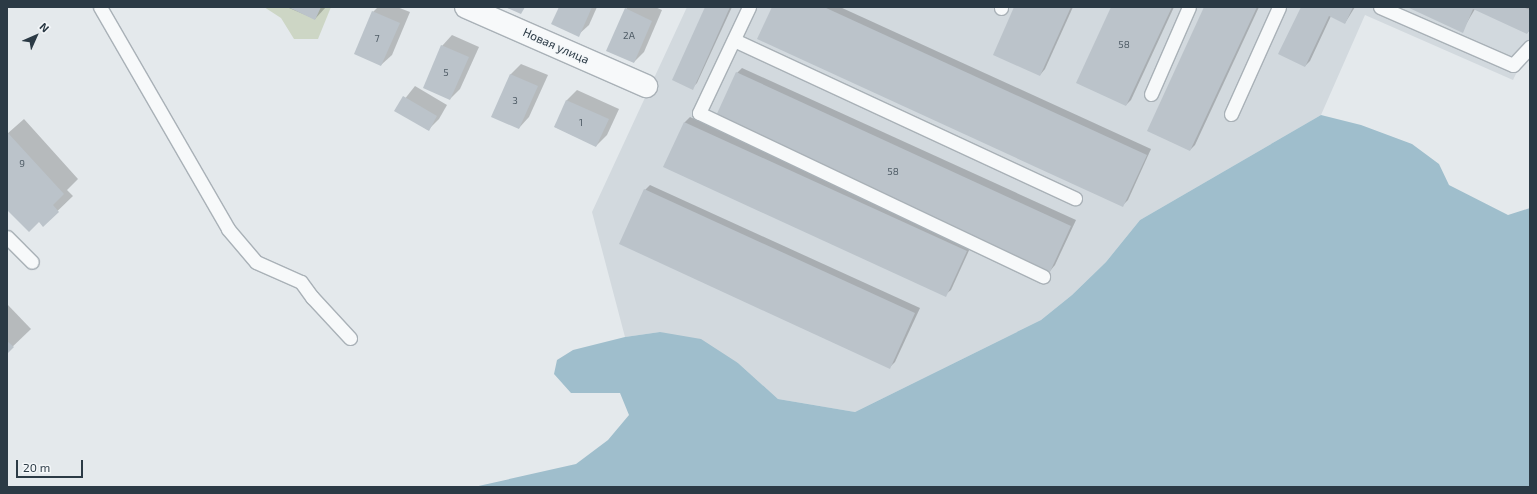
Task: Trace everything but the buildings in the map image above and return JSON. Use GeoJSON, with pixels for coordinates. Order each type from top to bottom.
{"type":"FeatureCollection","features":[{"type":"Feature","properties":{"kind":"street","name":"Новая улица"},"geometry":{"type":"LineString","coordinates":[[466,7],[646,86]]}},
{"type":"Feature","properties":{"kind":"lane"},"geometry":{"type":"LineString","coordinates":[[100,7],[228,229],[256,262],[301,282],[350,338]]}},
{"type":"Feature","properties":{"kind":"lane"},"geometry":{"type":"LineString","coordinates":[[749,7],[699,113],[1043,276]]}},
{"type":"Feature","properties":{"kind":"lane"},"geometry":{"type":"LineString","coordinates":[[1151,94],[1188,7]]}},
{"type":"Feature","properties":{"kind":"lane"},"geometry":{"type":"LineString","coordinates":[[1231,114],[1279,7]]}},
{"type":"Feature","properties":{"kind":"lane"},"geometry":{"type":"LineString","coordinates":[[1380,7],[1513,65],[1530,47]]}},
{"type":"Feature","properties":{"kind":"lane"},"geometry":{"type":"LineString","coordinates":[[734,40],[1075,198]]}},
{"type":"Feature","properties":{"kind":"lane"},"geometry":{"type":"LineString","coordinates":[[7,237],[32,262]]}},
{"type":"Feature","properties":{"kind":"shaded area"},"geometry":{"type":"Polygon","coordinates":[[[687,7],[1530,7],[1530,45],[1513,80],[1365,15],[1321,115],[1140,220],[1106,262],[1072,295],[1041,320],[855,412],[778,399],[738,363],[660,332],[625,337],[592,212],[687,7]]]}},
{"type":"Feature","properties":{"kind":"green space"},"geometry":{"type":"Polygon","coordinates":[[[264,7],[331,7],[318,39],[294,39],[281,18],[264,7]]]}},
{"type":"Feature","properties":{"kind":"water"},"geometry":{"type":"Polygon","coordinates":[[[1321,115],[1361,125],[1412,144],[1439,164],[1449,185],[1508,215],[1530,208],[1530,487],[474,487],[576,464],[608,440],[629,415],[620,393],[571,393],[554,374],[557,360],[573,350],[625,337],[660,332],[701,339],[738,363],[778,399],[855,412],[1041,320],[1072,295],[1106,262],[1140,220],[1321,115]]]}}]}
